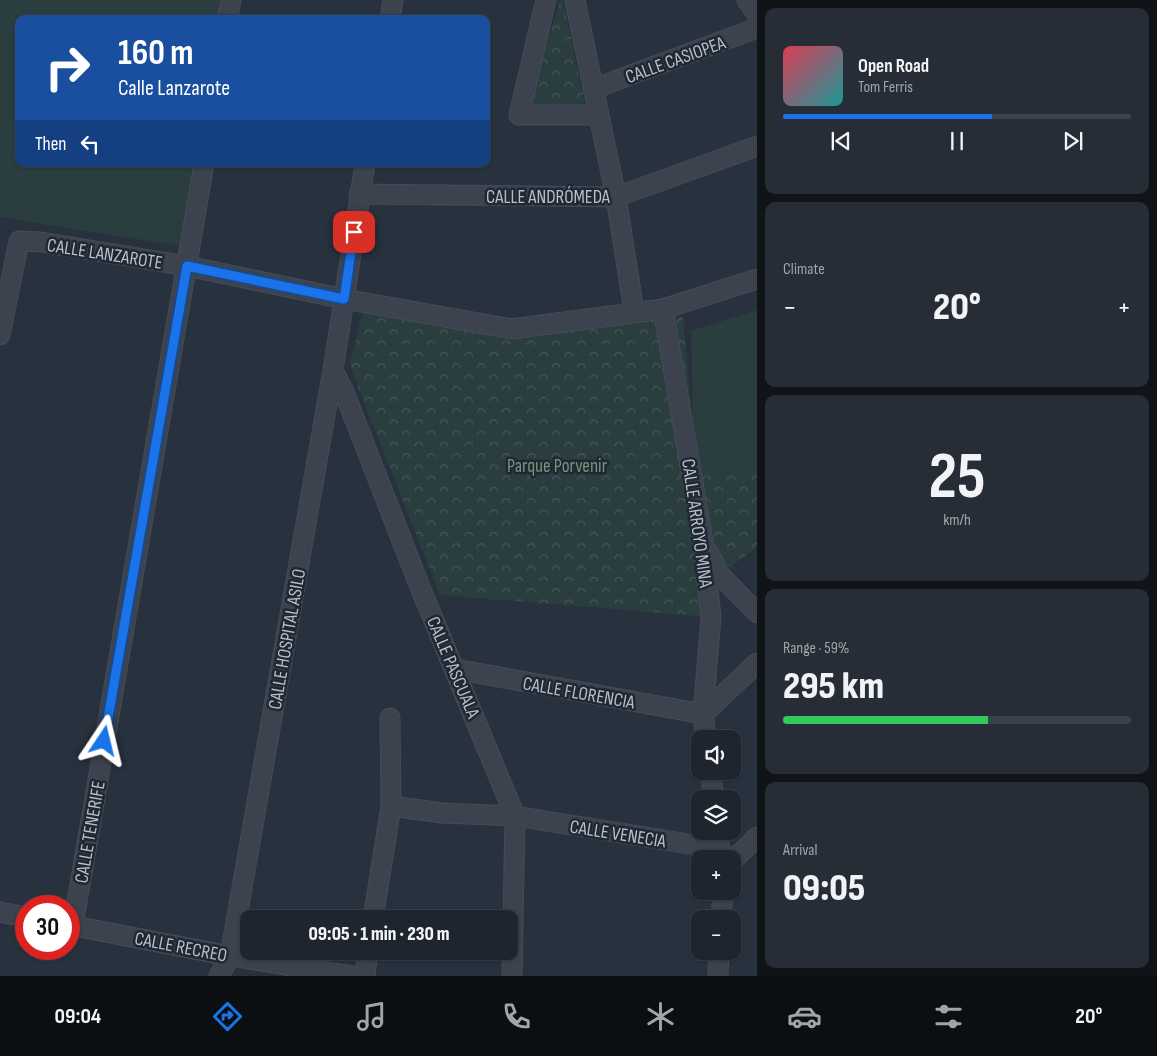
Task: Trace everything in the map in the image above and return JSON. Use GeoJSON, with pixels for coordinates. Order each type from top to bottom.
{"type":"FeatureCollection","features":[{"type":"Feature","properties":{"kind":"street"},"geometry":{"type":"LineString","coordinates":[[228,15],[230,0]]}},
{"type":"Feature","properties":{"kind":"street"},"geometry":{"type":"LineString","coordinates":[[391,15],[393,0]]}},
{"type":"Feature","properties":{"kind":"street"},"geometry":{"type":"LineString","coordinates":[[546,0],[519,115],[599,116]]}},
{"type":"Feature","properties":{"kind":"street"},"geometry":{"type":"LineString","coordinates":[[575,0],[616,197],[634,311]]}},
{"type":"Feature","properties":{"kind":"street"},"geometry":{"type":"LineString","coordinates":[[747,0],[757,14]]}},
{"type":"Feature","properties":{"kind":"street","name":"CALLE CASIOPEA"},"geometry":{"type":"LineString","coordinates":[[593,89],[757,28]]}},
{"type":"Feature","properties":{"kind":"street","name":"CALLE ANDRÓMEDA"},"geometry":{"type":"LineString","coordinates":[[359,194],[616,197],[757,146]]}},
{"type":"Feature","properties":{"kind":"street","name":"CALLE TENERIFE"},"geometry":{"type":"LineString","coordinates":[[76,895],[204,167]]}},
{"type":"Feature","properties":{"kind":"street","name":"CALLE HOSPITAL ASILO"},"geometry":{"type":"LineString","coordinates":[[219,976],[230,956],[333,370],[364,167]]}},
{"type":"Feature","properties":{"kind":"street","name":"CALLE LANZAROTE"},"geometry":{"type":"LineString","coordinates":[[0,335],[19,241],[41,242],[187,266],[344,299],[512,329],[634,311],[663,309],[757,279]]}},
{"type":"Feature","properties":{"kind":"street","name":"CALLE ARROYO MINA"},"geometry":{"type":"LineString","coordinates":[[663,309],[703,541],[711,617],[703,714],[705,730]]}},
{"type":"Feature","properties":{"kind":"street","name":"CALLE PASCUALA"},"geometry":{"type":"LineString","coordinates":[[333,370],[344,392],[515,816],[512,976]]}},
{"type":"Feature","properties":{"kind":"street"},"geometry":{"type":"LineString","coordinates":[[703,541],[720,574],[757,613]]}},
{"type":"Feature","properties":{"kind":"street"},"geometry":{"type":"LineString","coordinates":[[703,714],[757,663]]}},
{"type":"Feature","properties":{"kind":"street","name":"CALLE FLORENCIA"},"geometry":{"type":"LineString","coordinates":[[455,669],[703,714]]}},
{"type":"Feature","properties":{"kind":"street"},"geometry":{"type":"LineString","coordinates":[[374,910],[391,806],[390,718]]}},
{"type":"Feature","properties":{"kind":"street","name":"CALLE VENECIA"},"geometry":{"type":"LineString","coordinates":[[391,806],[442,813],[515,816],[723,850]]}},
{"type":"Feature","properties":{"kind":"street"},"geometry":{"type":"LineString","coordinates":[[723,850],[757,837]]}},
{"type":"Feature","properties":{"kind":"street"},"geometry":{"type":"LineString","coordinates":[[0,912],[15,915]]}},
{"type":"Feature","properties":{"kind":"street","name":"CALLE RECREO"},"geometry":{"type":"LineString","coordinates":[[80,927],[230,956],[354,976]]}},
{"type":"Feature","properties":{"kind":"street"},"geometry":{"type":"LineString","coordinates":[[365,976],[367,960]]}},
{"type":"Feature","properties":{"kind":"street"},"geometry":{"type":"LineString","coordinates":[[718,976],[719,960]]}},
{"type":"Feature","properties":{"kind":"green space"},"geometry":{"type":"Polygon","coordinates":[[[0,0],[220,0],[218,15],[15,15],[15,167],[193,167],[180,246],[0,217],[0,0]]]}},
{"type":"Feature","properties":{"kind":"green space"},"geometry":{"type":"Polygon","coordinates":[[[560,0],[563,0],[585,105],[529,104],[560,0]]]}},
{"type":"Feature","properties":{"kind":"green space"},"geometry":{"type":"Polygon","coordinates":[[[757,310],[757,471],[694,477],[691,331],[757,310]]]}},
{"type":"Feature","properties":{"kind":"green space","name":"Parque Porvenir"},"geometry":{"type":"Polygon","coordinates":[[[362,313],[512,329],[683,317],[697,476],[757,471],[757,547],[730,567],[703,542],[711,617],[440,595],[350,366],[362,313]]]}},
{"type":"Feature","properties":{"kind":"route"},"geometry":{"type":"LineString","coordinates":[[104,741],[187,266],[344,299],[354,232]]}}]}
